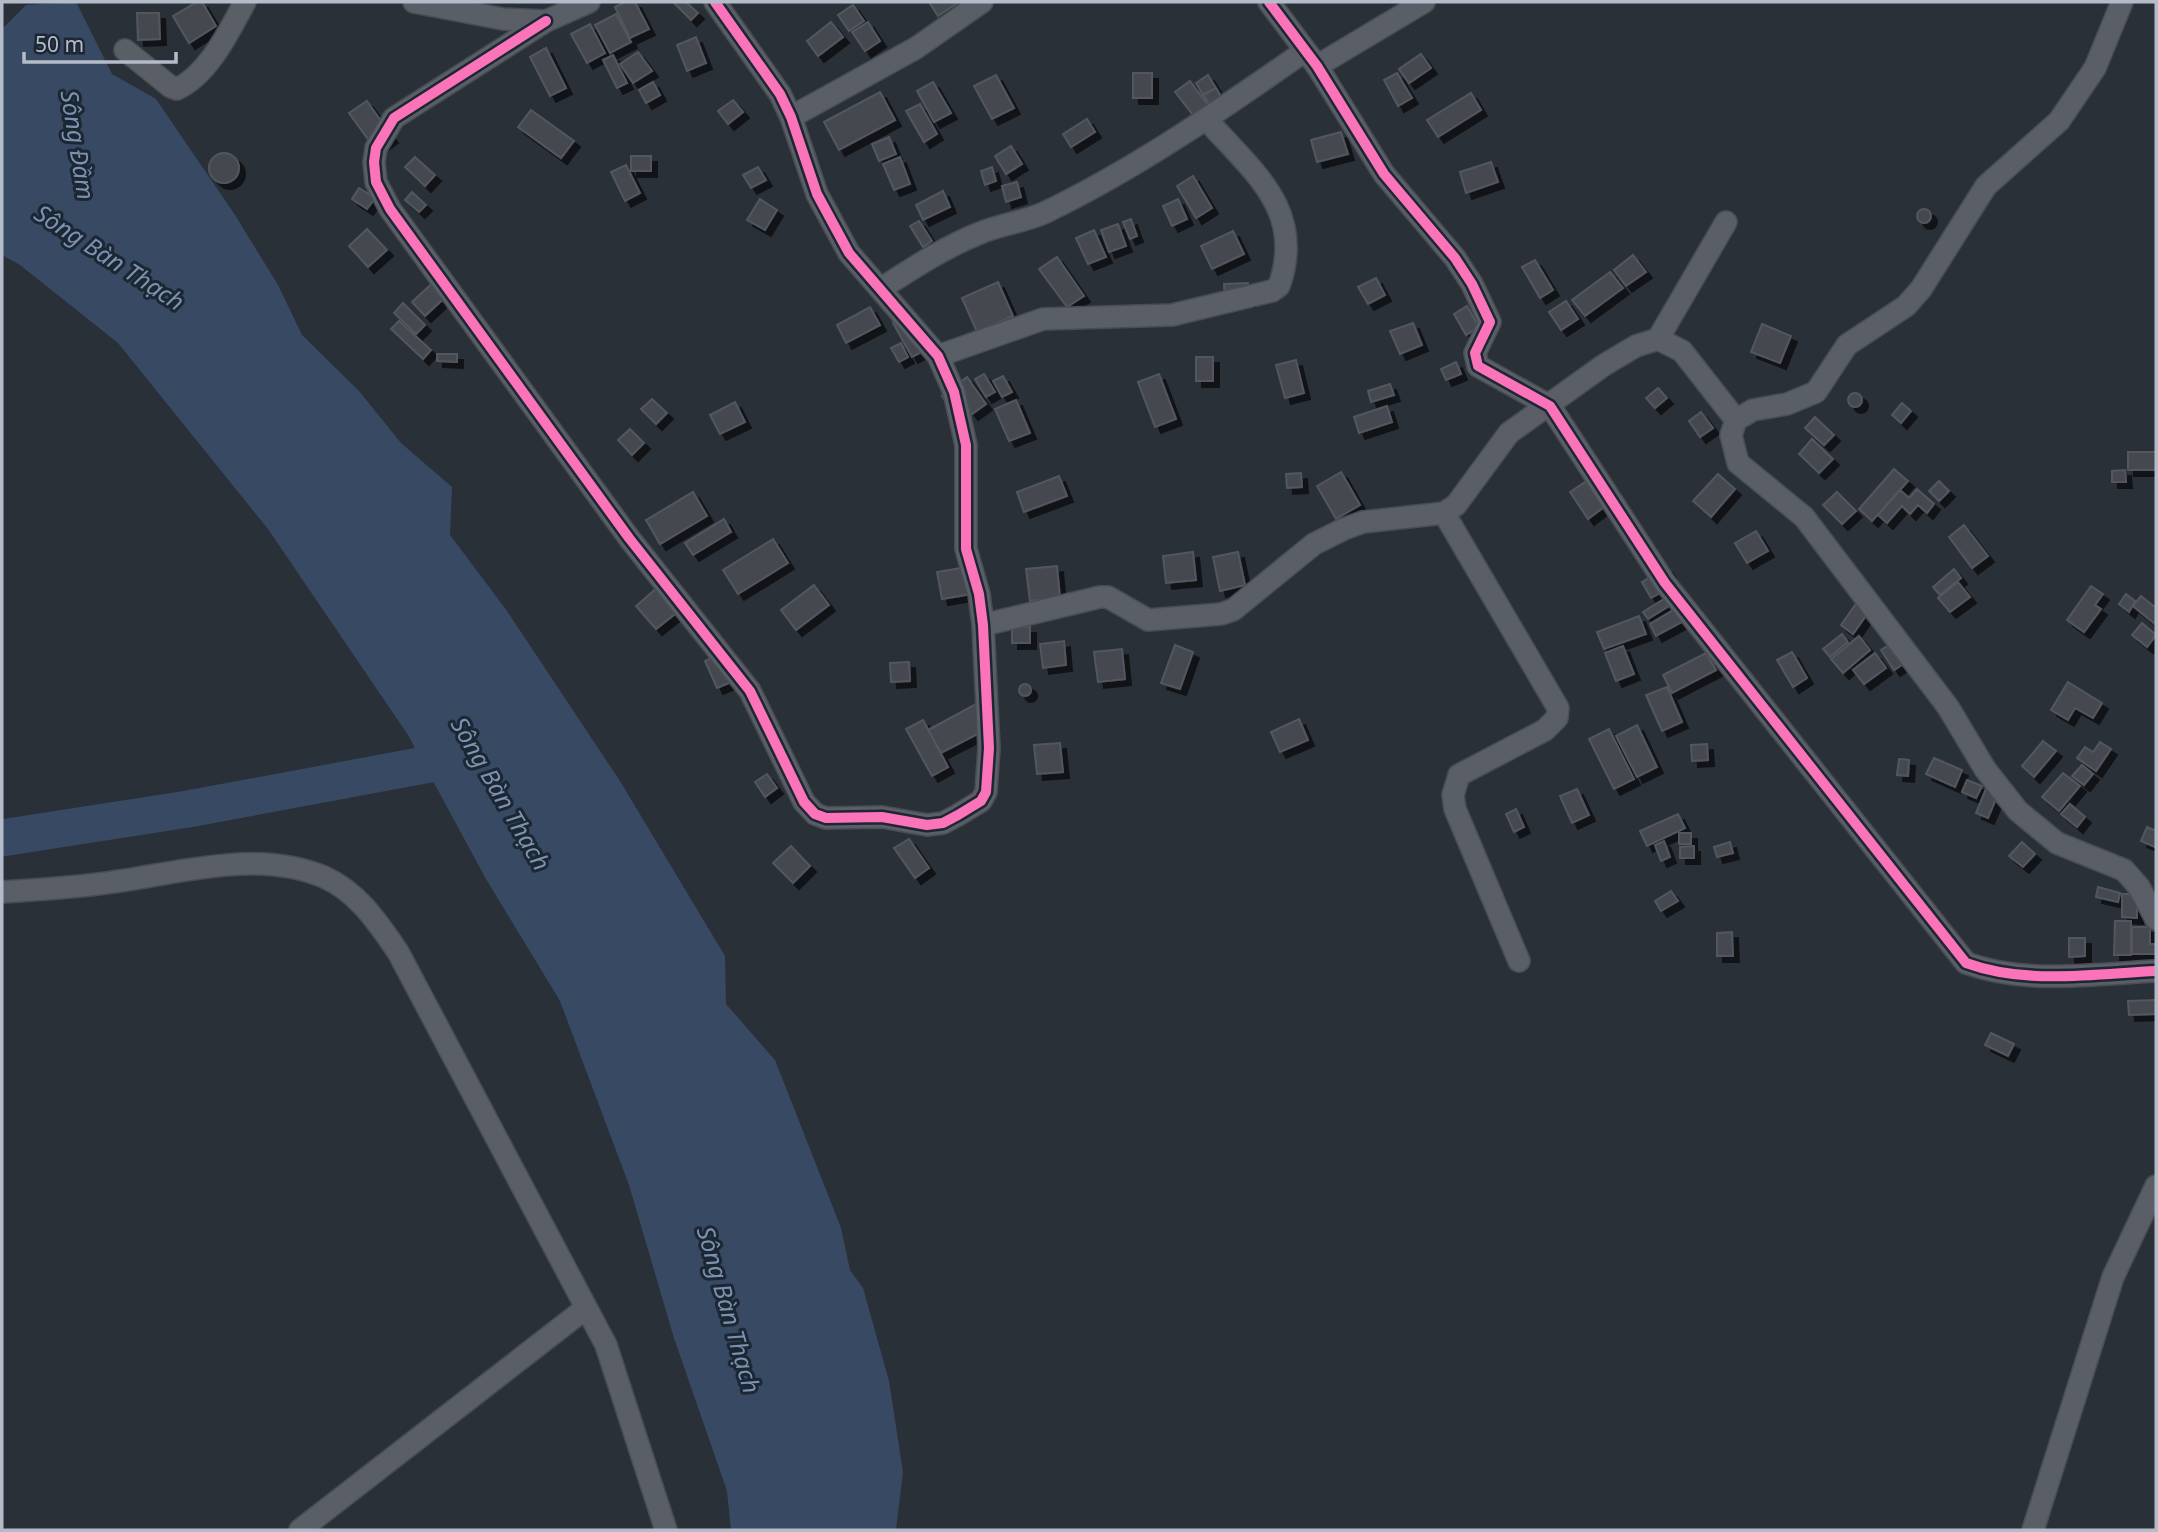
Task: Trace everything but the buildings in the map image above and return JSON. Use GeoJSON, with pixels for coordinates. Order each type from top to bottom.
{"type":"FeatureCollection","features":[{"type":"Feature","properties":{"kind":"street"},"geometry":{"type":"LineString","coordinates":[[125,50],[177,89],[195,78],[226,36],[245,2]]}},
{"type":"Feature","properties":{"kind":"street"},"geometry":{"type":"LineString","coordinates":[[414,2],[503,19],[546,21]]}},
{"type":"Feature","properties":{"kind":"street"},"geometry":{"type":"LineString","coordinates":[[589,2],[546,21],[394,118],[376,148],[376,183],[390,209],[629,538],[750,691],[804,802],[815,814],[826,818],[882,817],[927,825],[943,823],[981,801],[986,792],[989,748],[983,625],[979,594],[966,549],[966,444],[954,392],[938,356],[849,253],[838,236],[817,194],[791,117],[762,65],[715,2]]}},
{"type":"Feature","properties":{"kind":"street"},"geometry":{"type":"LineString","coordinates":[[791,117],[916,48],[982,2]]}},
{"type":"Feature","properties":{"kind":"street"},"geometry":{"type":"LineString","coordinates":[[1269,2],[1311,58],[1384,174],[1438,234],[1472,284],[1490,322],[1475,353],[1478,366],[1550,406],[1665,583],[1966,962],[1995,972],[2056,976],[2156,971]]}},
{"type":"Feature","properties":{"kind":"street"},"geometry":{"type":"LineString","coordinates":[[881,288],[939,252],[979,233],[1047,212],[1311,58],[1424,2]]}},
{"type":"Feature","properties":{"kind":"street"},"geometry":{"type":"LineString","coordinates":[[2122,2],[2095,68],[2059,121],[1986,187],[1922,289],[1906,306],[1847,345],[1816,391],[1808,398],[1766,405],[1736,420],[1731,435],[1738,463],[1804,517],[1948,707],[1985,769],[2018,811],[2057,843],[2124,870],[2139,887],[2156,919]]}},
{"type":"Feature","properties":{"kind":"street"},"geometry":{"type":"LineString","coordinates":[[938,356],[1043,319],[1172,316],[1272,291],[1279,286],[1285,264],[1284,218],[1264,185],[1207,120]]}},
{"type":"Feature","properties":{"kind":"street"},"geometry":{"type":"LineString","coordinates":[[983,625],[1100,597],[1108,597],[1148,620],[1221,614],[1233,610],[1314,544],[1344,529],[1363,522],[1444,513],[1456,505],[1509,433],[1605,365],[1636,346],[1658,339],[1726,222]]}},
{"type":"Feature","properties":{"kind":"street"},"geometry":{"type":"LineString","coordinates":[[1658,339],[1682,351],[1736,420]]}},
{"type":"Feature","properties":{"kind":"street"},"geometry":{"type":"LineString","coordinates":[[1444,513],[1558,708],[1557,718],[1545,730],[1459,775],[1455,782],[1455,809],[1519,961]]}},
{"type":"Feature","properties":{"kind":"street"},"geometry":{"type":"LineString","coordinates":[[2,892],[97,884],[223,866],[275,863],[326,878],[369,909],[398,952],[606,1345],[666,1530]]}},
{"type":"Feature","properties":{"kind":"street"},"geometry":{"type":"LineString","coordinates":[[2033,1530],[2113,1277],[2156,1186]]}},
{"type":"Feature","properties":{"kind":"street"},"geometry":{"type":"LineString","coordinates":[[300,1530],[586,1308]]}},
{"type":"Feature","properties":{"kind":"water"},"geometry":{"type":"Polygon","coordinates":[[[76,2],[112,74],[156,99],[235,215],[278,285],[302,335],[359,391],[401,443],[452,487],[450,535],[507,611],[620,781],[725,956],[726,1004],[775,1060],[841,1228],[850,1270],[863,1288],[889,1381],[903,1472],[896,1530],[731,1530],[727,1491],[674,1338],[629,1185],[560,1001],[486,879],[408,735],[268,529],[118,343],[20,265],[2,255],[2,29],[26,5],[76,2]]]}},
{"type":"Feature","properties":{"kind":"waterway","name":"Sông Bàn Thạch"},"geometry":{"type":"LineString","coordinates":[[2,838],[188,809],[473,756]]}},
{"type":"Feature","properties":{"kind":"cycle path"},"geometry":{"type":"LineString","coordinates":[[546,21],[394,118],[376,148],[376,182],[390,209],[629,538],[750,691],[804,802],[815,814],[826,818],[882,817],[927,825],[943,823],[981,801],[986,792],[989,748],[983,625],[979,594],[966,549],[966,445],[954,392],[938,356],[849,253],[817,194],[791,117],[780,94],[715,2]]}},
{"type":"Feature","properties":{"kind":"cycle path"},"geometry":{"type":"LineString","coordinates":[[1269,2],[1317,66],[1384,174],[1455,258],[1472,284],[1490,322],[1475,353],[1478,366],[1550,406],[1665,583],[1966,963],[1989,970],[2036,976],[2156,971]]}},
{"type":"Feature","properties":{"kind":"water label","name":"Sông Đầm"},"geometry":{"type":"Point","coordinates":[77,145]}}]}
